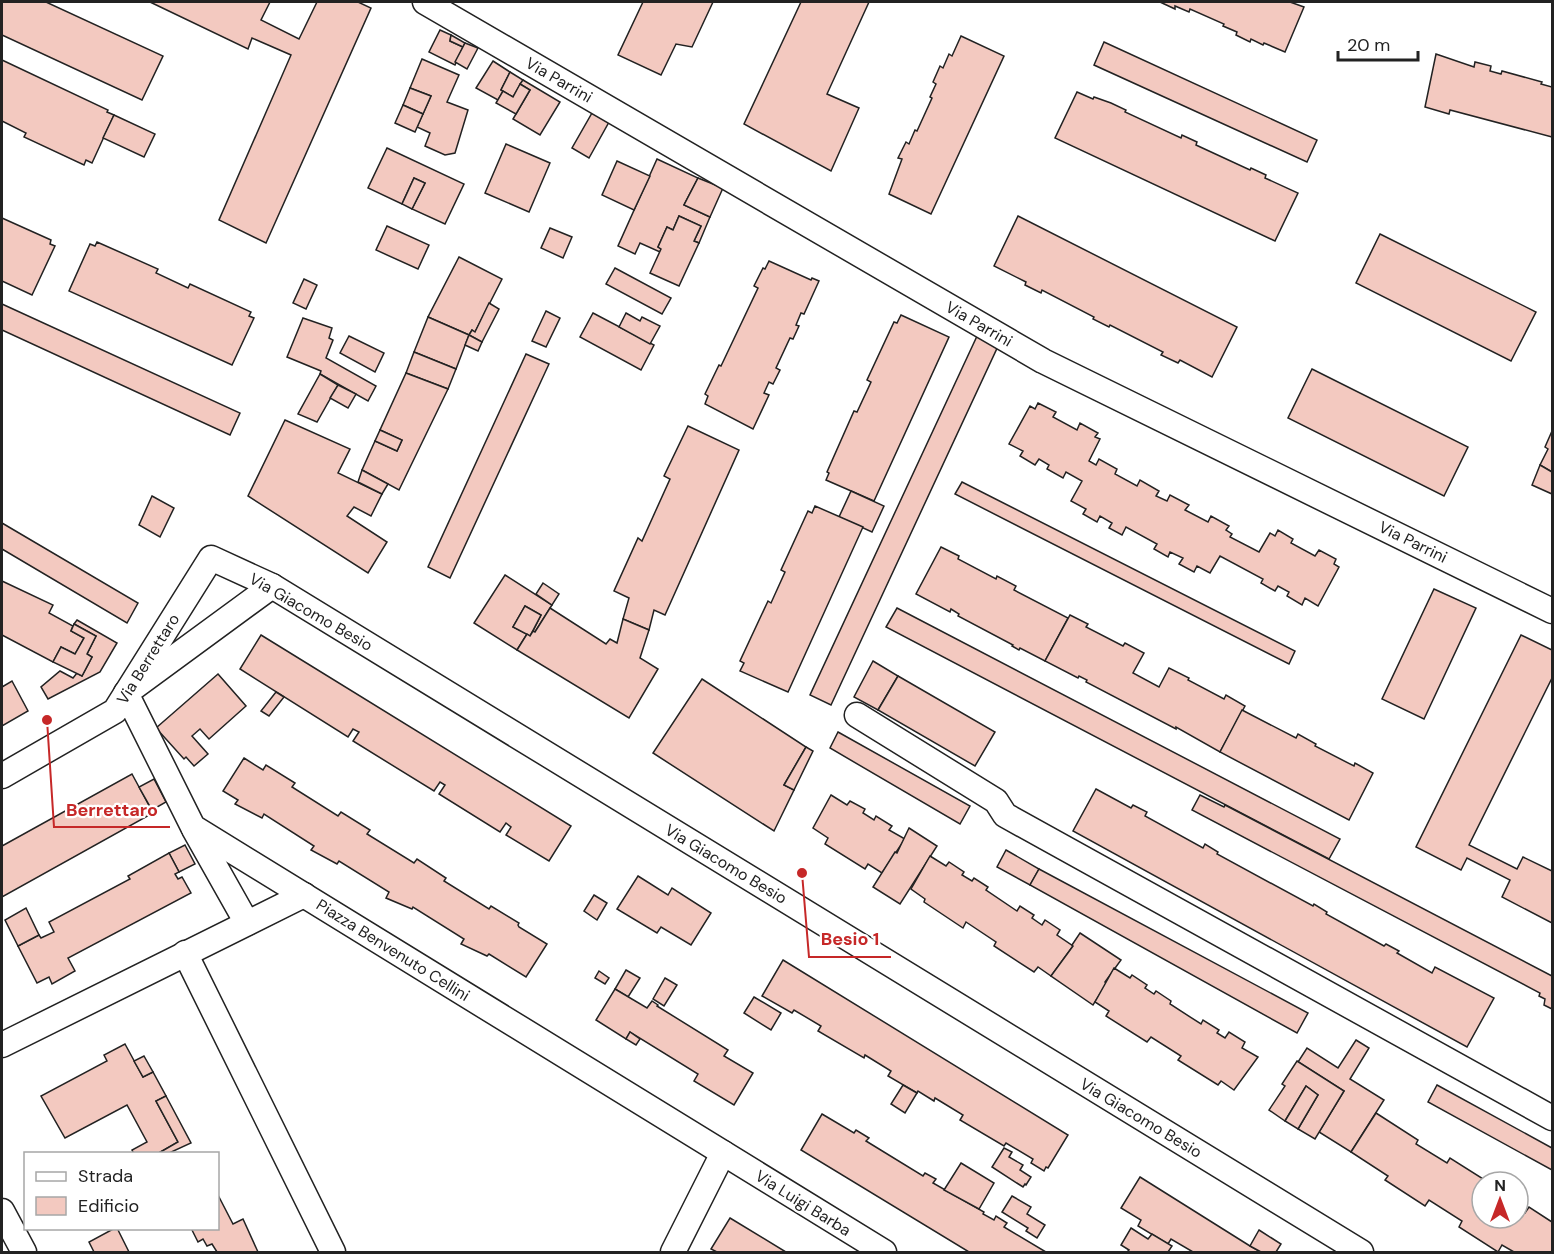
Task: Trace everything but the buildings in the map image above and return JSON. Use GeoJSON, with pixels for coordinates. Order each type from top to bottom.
{"type":"FeatureCollection","features":[{"type":"Feature","properties":{"kind":"street","name":"Via Parrini"},"geometry":{"type":"LineString","coordinates":[[425,2],[1043,361],[1552,611]]}},
{"type":"Feature","properties":{"kind":"street","name":"Via Giacomo Besio"},"geometry":{"type":"LineString","coordinates":[[212,558],[272,586],[1356,1251]]}},
{"type":"Feature","properties":{"kind":"street","name":"Via Berrettaro"},"geometry":{"type":"LineString","coordinates":[[2,776],[115,711],[212,558]]}},
{"type":"Feature","properties":{"kind":"street"},"geometry":{"type":"LineString","coordinates":[[247,923],[193,827],[126,693],[272,586]]}},
{"type":"Feature","properties":{"kind":"street"},"geometry":{"type":"LineString","coordinates":[[856,715],[996,801],[1005,815],[1552,1118]]}},
{"type":"Feature","properties":{"kind":"street"},"geometry":{"type":"LineString","coordinates":[[193,827],[304,895]]}},
{"type":"Feature","properties":{"kind":"street","name":"Piazza Benvenuto Cellini"},"geometry":{"type":"LineString","coordinates":[[2,1045],[304,895],[723,1153]]}},
{"type":"Feature","properties":{"kind":"street"},"geometry":{"type":"LineString","coordinates":[[185,953],[333,1252]]}},
{"type":"Feature","properties":{"kind":"street"},"geometry":{"type":"LineString","coordinates":[[673,1252],[723,1153]]}},
{"type":"Feature","properties":{"kind":"street","name":"Via Luigi Barba"},"geometry":{"type":"LineString","coordinates":[[723,1153],[884,1252]]}},
{"type":"Feature","properties":{"kind":"street"},"geometry":{"type":"LineString","coordinates":[[2,1211],[24,1252]]}},
{"type":"Feature","properties":{"kind":"place","name":"Berrettaro"},"geometry":{"type":"Point","coordinates":[47,720]}},
{"type":"Feature","properties":{"kind":"place","name":"Besio 1"},"geometry":{"type":"Point","coordinates":[802,873]}}]}
